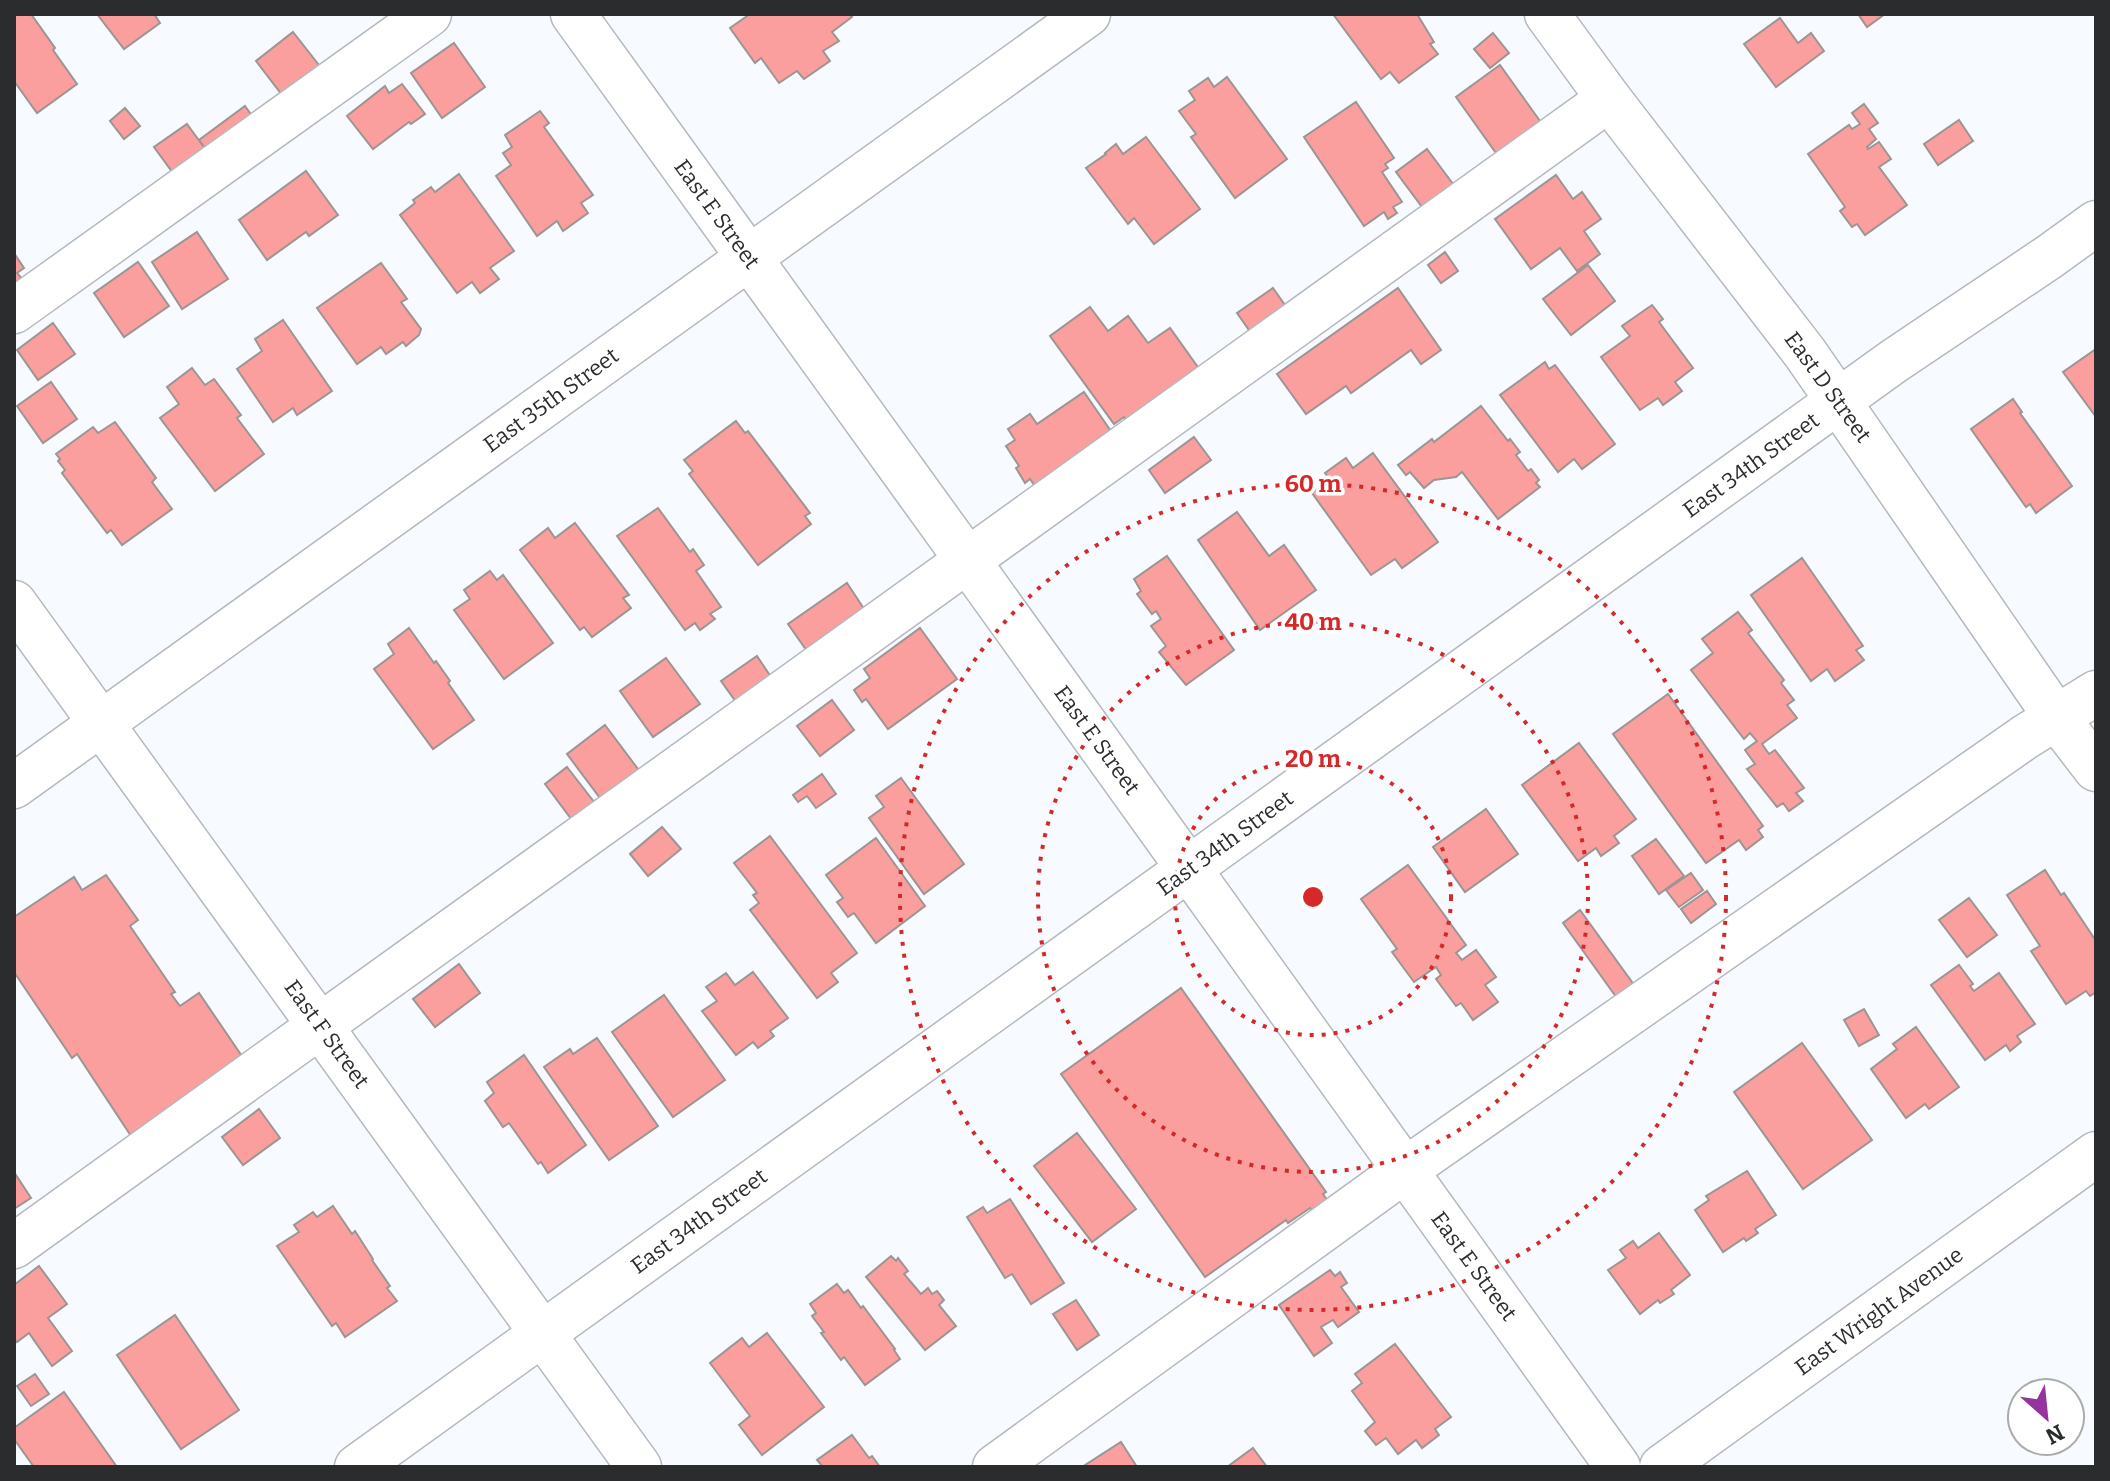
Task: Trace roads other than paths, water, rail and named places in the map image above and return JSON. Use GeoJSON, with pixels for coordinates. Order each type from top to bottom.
{"type":"FeatureCollection","features":[{"type":"Feature","properties":{"kind":"street"},"geometry":{"type":"LineString","coordinates":[[14,311],[429,14]]}},
{"type":"Feature","properties":{"kind":"street","name":"East E Street"},"geometry":{"type":"LineString","coordinates":[[573,14],[1618,1467]]}},
{"type":"Feature","properties":{"kind":"street","name":"East 35th Street"},"geometry":{"type":"LineString","coordinates":[[14,786],[1088,14]]}},
{"type":"Feature","properties":{"kind":"street","name":"East D Street"},"geometry":{"type":"LineString","coordinates":[[1547,14],[1805,353],[2056,717],[2096,769]]}},
{"type":"Feature","properties":{"kind":"street"},"geometry":{"type":"LineString","coordinates":[[14,1246],[1609,99]]}},
{"type":"Feature","properties":{"kind":"street","name":"East 34th Street"},"geometry":{"type":"LineString","coordinates":[[357,1467],[1894,361],[2096,223]]}},
{"type":"Feature","properties":{"kind":"street","name":"East F Street"},"geometry":{"type":"LineString","coordinates":[[14,603],[639,1467]]}},
{"type":"Feature","properties":{"kind":"street"},"geometry":{"type":"LineString","coordinates":[[995,1467],[1405,1170],[2056,717],[2096,693]]}},
{"type":"Feature","properties":{"kind":"street","name":"East Wright Avenue"},"geometry":{"type":"LineString","coordinates":[[1662,1467],[2096,1154]]}}]}
